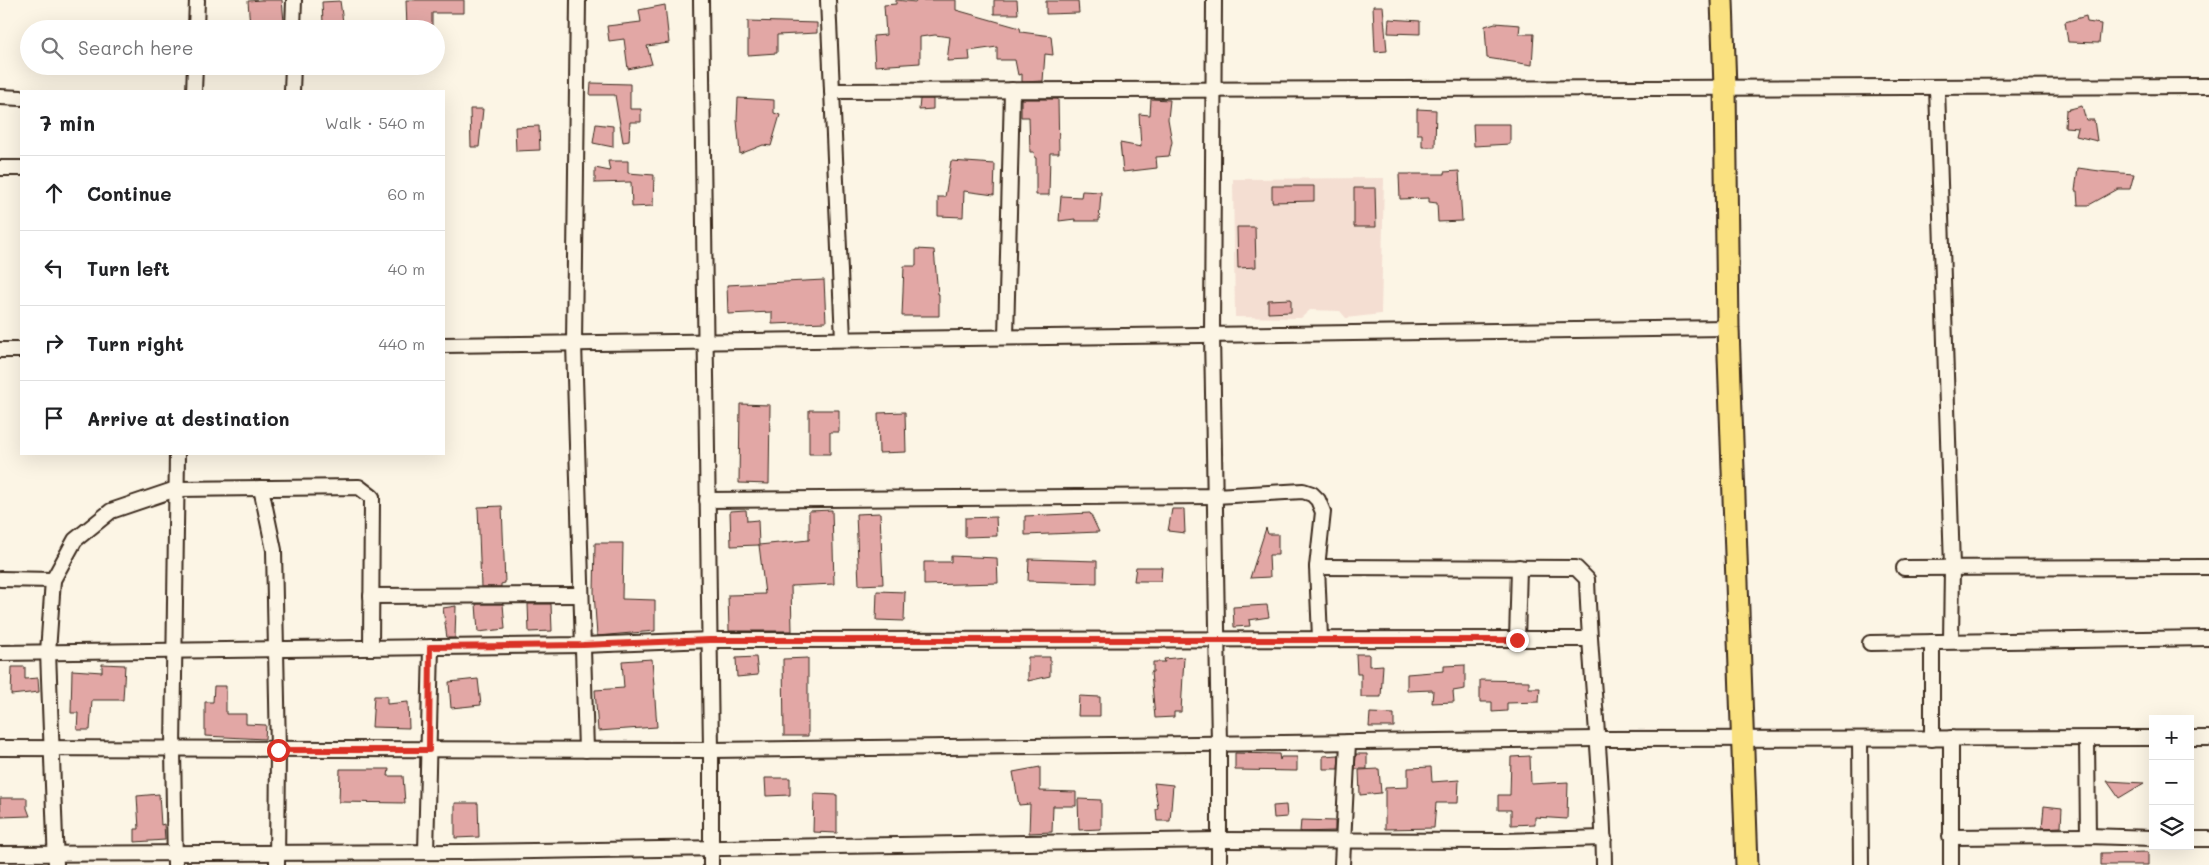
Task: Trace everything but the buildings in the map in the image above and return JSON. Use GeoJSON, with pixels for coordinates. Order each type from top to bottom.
{"type":"FeatureCollection","features":[{"type":"Feature","properties":{"kind":"main road"},"geometry":{"type":"LineString","coordinates":[[1722,0],[1728,328],[1748,865]]}},
{"type":"Feature","properties":{"kind":"street"},"geometry":{"type":"LineString","coordinates":[[196,20],[197,0]]}},
{"type":"Feature","properties":{"kind":"street"},"geometry":{"type":"LineString","coordinates":[[294,0],[294,20]]}},
{"type":"Feature","properties":{"kind":"street"},"geometry":{"type":"LineString","coordinates":[[578,0],[574,343],[586,750]]}},
{"type":"Feature","properties":{"kind":"street"},"geometry":{"type":"LineString","coordinates":[[701,0],[704,341],[712,750],[711,865]]}},
{"type":"Feature","properties":{"kind":"street"},"geometry":{"type":"LineString","coordinates":[[828,0],[843,340]]}},
{"type":"Feature","properties":{"kind":"street"},"geometry":{"type":"LineString","coordinates":[[1214,0],[1212,335],[1219,743],[1219,865]]}},
{"type":"Feature","properties":{"kind":"street"},"geometry":{"type":"LineString","coordinates":[[194,75],[194,90]]}},
{"type":"Feature","properties":{"kind":"street"},"geometry":{"type":"LineString","coordinates":[[292,90],[293,75]]}},
{"type":"Feature","properties":{"kind":"street"},"geometry":{"type":"LineString","coordinates":[[832,91],[2209,86]]}},
{"type":"Feature","properties":{"kind":"street"},"geometry":{"type":"LineString","coordinates":[[1937,87],[1952,567],[1950,641]]}},
{"type":"Feature","properties":{"kind":"street"},"geometry":{"type":"LineString","coordinates":[[1006,337],[1012,90]]}},
{"type":"Feature","properties":{"kind":"street"},"geometry":{"type":"LineString","coordinates":[[0,97],[20,98]]}},
{"type":"Feature","properties":{"kind":"street"},"geometry":{"type":"LineString","coordinates":[[0,168],[20,168]]}},
{"type":"Feature","properties":{"kind":"street"},"geometry":{"type":"LineString","coordinates":[[445,344],[1728,328]]}},
{"type":"Feature","properties":{"kind":"street"},"geometry":{"type":"LineString","coordinates":[[0,350],[20,350]]}},
{"type":"Feature","properties":{"kind":"street"},"geometry":{"type":"LineString","coordinates":[[175,859],[173,750],[177,455]]}},
{"type":"Feature","properties":{"kind":"street"},"geometry":{"type":"LineString","coordinates":[[56,859],[48,652],[53,580],[75,540],[111,511],[176,489],[359,487],[372,497],[371,648]]}},
{"type":"Feature","properties":{"kind":"street"},"geometry":{"type":"LineString","coordinates":[[261,488],[274,550],[278,750],[277,859]]}},
{"type":"Feature","properties":{"kind":"street"},"geometry":{"type":"LineString","coordinates":[[707,500],[1214,496],[1303,491],[1312,494],[1318,500],[1323,512],[1317,567],[1320,638]]}},
{"type":"Feature","properties":{"kind":"street"},"geometry":{"type":"LineString","coordinates":[[1317,567],[1576,568],[1581,572],[1586,579],[1588,639],[1597,739],[1604,865]]}},
{"type":"Feature","properties":{"kind":"street"},"geometry":{"type":"LineString","coordinates":[[1517,640],[1519,567]]}},
{"type":"Feature","properties":{"kind":"street"},"geometry":{"type":"LineString","coordinates":[[1904,568],[2209,567]]}},
{"type":"Feature","properties":{"kind":"street"},"geometry":{"type":"LineString","coordinates":[[0,579],[53,580]]}},
{"type":"Feature","properties":{"kind":"street"},"geometry":{"type":"LineString","coordinates":[[371,596],[580,595]]}},
{"type":"Feature","properties":{"kind":"street"},"geometry":{"type":"LineString","coordinates":[[1870,643],[2209,638]]}},
{"type":"Feature","properties":{"kind":"street"},"geometry":{"type":"LineString","coordinates":[[0,653],[583,645],[710,640],[1588,639]]}},
{"type":"Feature","properties":{"kind":"street"},"geometry":{"type":"LineString","coordinates":[[1932,642],[1932,738]]}},
{"type":"Feature","properties":{"kind":"street"},"geometry":{"type":"LineString","coordinates":[[426,852],[430,647]]}},
{"type":"Feature","properties":{"kind":"street"},"geometry":{"type":"LineString","coordinates":[[1951,738],[1951,865]]}},
{"type":"Feature","properties":{"kind":"street"},"geometry":{"type":"LineString","coordinates":[[0,748],[173,750],[712,750],[1597,739],[2149,738]]}},
{"type":"Feature","properties":{"kind":"street"},"geometry":{"type":"LineString","coordinates":[[2194,738],[2209,738]]}},
{"type":"Feature","properties":{"kind":"street"},"geometry":{"type":"LineString","coordinates":[[1860,739],[1861,865]]}},
{"type":"Feature","properties":{"kind":"street"},"geometry":{"type":"LineString","coordinates":[[2087,739],[2088,836]]}},
{"type":"Feature","properties":{"kind":"street"},"geometry":{"type":"LineString","coordinates":[[1342,865],[1348,742]]}},
{"type":"Feature","properties":{"kind":"street"},"geometry":{"type":"LineString","coordinates":[[1950,837],[2088,836],[2149,838]]}},
{"type":"Feature","properties":{"kind":"street"},"geometry":{"type":"LineString","coordinates":[[0,854],[56,859],[373,859],[426,852],[465,859],[572,858],[710,850],[1218,840],[1505,841],[1604,838]]}},
{"type":"Feature","properties":{"kind":"street"},"geometry":{"type":"LineString","coordinates":[[2194,839],[2209,839]]}},
{"type":"Feature","properties":{"kind":"shaded area"},"geometry":{"type":"Polygon","coordinates":[[[1384,178],[1381,314],[1346,318],[1340,311],[1310,310],[1301,318],[1235,317],[1233,179],[1384,178]]]}},
{"type":"Feature","properties":{"kind":"route"},"geometry":{"type":"LineString","coordinates":[[278,750],[429,750],[430,647],[583,645],[710,640],[1217,640],[1320,638],[1517,640]]}}]}
